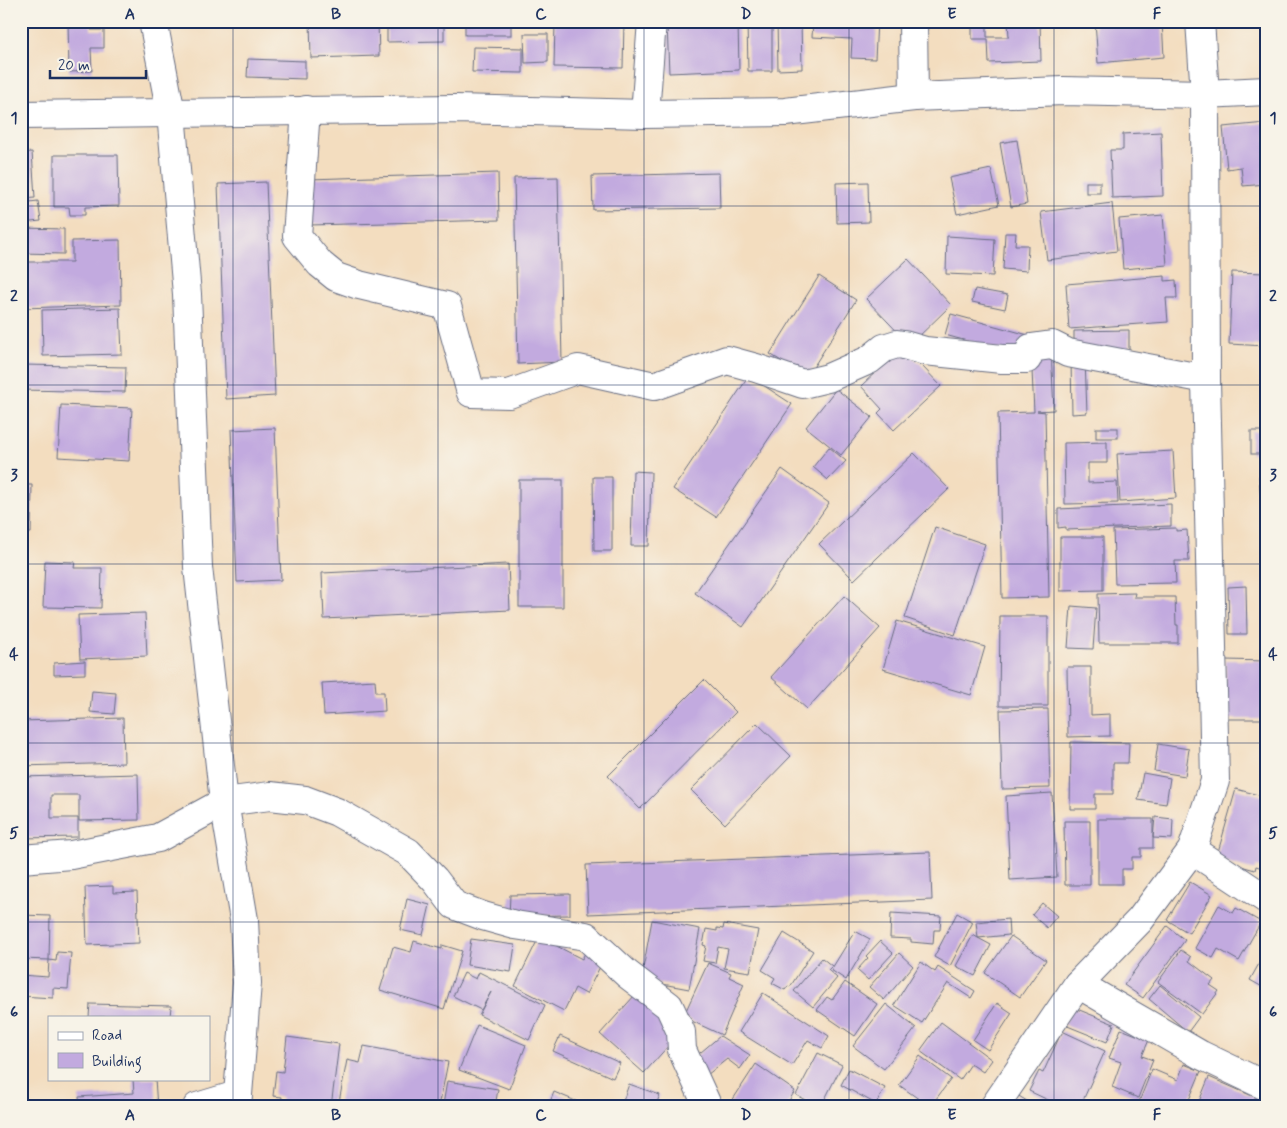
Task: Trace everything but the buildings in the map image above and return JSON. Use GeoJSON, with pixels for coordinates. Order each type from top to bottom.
{"type":"FeatureCollection","features":[{"type":"Feature","properties":{"kind":"street"},"geometry":{"type":"LineString","coordinates":[[153,21],[171,113],[187,294],[198,567],[224,802],[244,920],[247,965],[237,1101],[197,1107]]}},
{"type":"Feature","properties":{"kind":"street"},"geometry":{"type":"LineString","coordinates":[[645,114],[652,21]]}},
{"type":"Feature","properties":{"kind":"street"},"geometry":{"type":"LineString","coordinates":[[913,21],[914,97]]}},
{"type":"Feature","properties":{"kind":"street"},"geometry":{"type":"LineString","coordinates":[[994,1107],[1078,984],[1140,920],[1192,850],[1215,781],[1206,379],[1205,94],[1200,21]]}},
{"type":"Feature","properties":{"kind":"street"},"geometry":{"type":"LineString","coordinates":[[21,115],[455,109],[645,114],[785,112],[914,97],[1063,91],[1205,94],[1266,91]]}},
{"type":"Feature","properties":{"kind":"street"},"geometry":{"type":"LineString","coordinates":[[306,110],[297,236],[320,264],[336,277],[359,286],[388,291],[446,306],[471,394],[509,394],[578,369],[654,386],[727,360],[803,384],[828,378],[869,360],[884,348],[897,344],[904,344],[925,351],[1002,359],[1027,359],[1031,348],[1052,345],[1068,353],[1206,379]]}},
{"type":"Feature","properties":{"kind":"street"},"geometry":{"type":"LineString","coordinates":[[21,859],[71,855],[158,838],[224,802],[270,796],[305,800],[337,812],[408,852],[454,904],[483,916],[515,925],[586,936],[627,974],[669,1006],[681,1032],[682,1050],[708,1107]]}},
{"type":"Feature","properties":{"kind":"street"},"geometry":{"type":"LineString","coordinates":[[1192,850],[1266,899]]}},
{"type":"Feature","properties":{"kind":"street"},"geometry":{"type":"LineString","coordinates":[[1078,984],[1201,1055],[1266,1086]]}}]}
